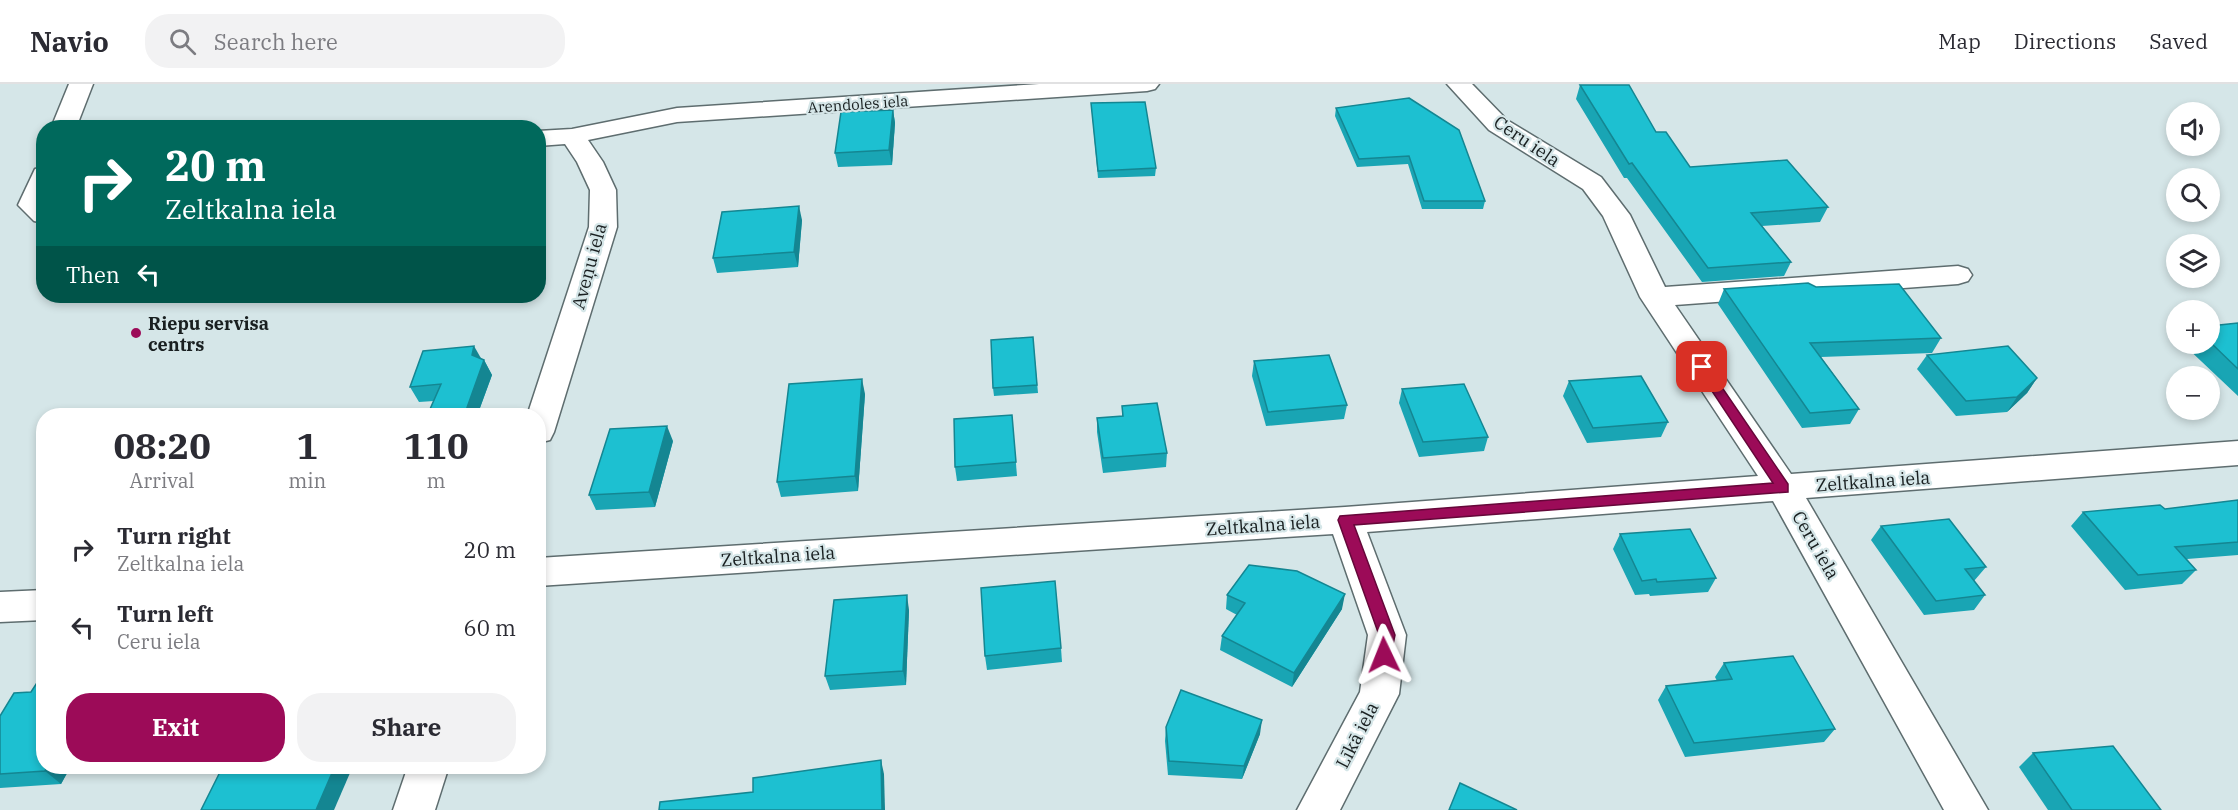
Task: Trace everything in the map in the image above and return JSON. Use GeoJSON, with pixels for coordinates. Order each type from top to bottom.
{"type":"FeatureCollection","features":[{"type":"Feature","properties":{"kind":"street"},"geometry":{"type":"LineString","coordinates":[[66,120],[81,84]]}},
{"type":"Feature","properties":{"kind":"street","name":"Arendoles iela"},"geometry":{"type":"LineString","coordinates":[[572,136],[677,115],[1147,84]]}},
{"type":"Feature","properties":{"kind":"street","name":"Ceru iela"},"geometry":{"type":"LineString","coordinates":[[1459,84],[1498,125],[1592,183],[1616,215],[1656,297],[1783,488],[1966,810]]}},
{"type":"Feature","properties":{"kind":"street"},"geometry":{"type":"LineString","coordinates":[[546,138],[572,136]]}},
{"type":"Feature","properties":{"kind":"street","name":"Aveņu iela"},"geometry":{"type":"LineString","coordinates":[[546,408],[603,227],[603,190],[590,162],[572,136]]}},
{"type":"Feature","properties":{"kind":"street"},"geometry":{"type":"LineString","coordinates":[[36,193],[31,205],[36,209]]}},
{"type":"Feature","properties":{"kind":"street"},"geometry":{"type":"LineString","coordinates":[[1656,297],[1958,275]]}},
{"type":"Feature","properties":{"kind":"street","name":"Zeltkalna iela"},"geometry":{"type":"LineString","coordinates":[[546,571],[1345,520],[2238,453]]}},
{"type":"Feature","properties":{"kind":"street","name":"Līkā iela"},"geometry":{"type":"LineString","coordinates":[[1318,810],[1379,694],[1387,635],[1345,520]]}},
{"type":"Feature","properties":{"kind":"street"},"geometry":{"type":"LineString","coordinates":[[0,608],[36,606]]}},
{"type":"Feature","properties":{"kind":"street"},"geometry":{"type":"LineString","coordinates":[[414,810],[426,774]]}},
{"type":"Feature","properties":{"kind":"building"},"geometry":{"type":"Polygon","coordinates":[[[1580,85],[1629,85],[1656,132],[1666,132],[1690,167],[1787,160],[1828,207],[1751,213],[1791,262],[1708,268],[1632,163],[1629,164],[1580,85]]]}},
{"type":"Feature","properties":{"kind":"building"},"geometry":{"type":"Polygon","coordinates":[[[1409,98],[1459,130],[1485,201],[1424,201],[1409,156],[1359,159],[1336,108],[1409,98]]]}},
{"type":"Feature","properties":{"kind":"building"},"geometry":{"type":"Polygon","coordinates":[[[1145,102],[1156,168],[1098,171],[1091,103],[1145,102]]]}},
{"type":"Feature","properties":{"kind":"building"},"geometry":{"type":"Polygon","coordinates":[[[893,110],[889,150],[835,153],[841,112],[893,110]]]}},
{"type":"Feature","properties":{"kind":"building"},"geometry":{"type":"Polygon","coordinates":[[[799,206],[794,252],[713,258],[722,212],[799,206]]]}},
{"type":"Feature","properties":{"kind":"building"},"geometry":{"type":"Polygon","coordinates":[[[1808,283],[1816,287],[1899,284],[1941,338],[1810,343],[1859,409],[1810,413],[1724,289],[1808,283]]]}},
{"type":"Feature","properties":{"kind":"building"},"geometry":{"type":"Polygon","coordinates":[[[2238,323],[2238,369],[2220,352],[2220,325],[2238,323]]]}},
{"type":"Feature","properties":{"kind":"building"},"geometry":{"type":"Polygon","coordinates":[[[1033,337],[1037,385],[993,388],[991,340],[1033,337]]]}},
{"type":"Feature","properties":{"kind":"building"},"geometry":{"type":"Polygon","coordinates":[[[474,346],[472,355],[484,360],[467,408],[430,408],[441,384],[410,387],[423,351],[474,346]]]}},
{"type":"Feature","properties":{"kind":"building"},"geometry":{"type":"Polygon","coordinates":[[[2008,346],[2037,378],[2017,397],[1966,401],[1927,355],[2008,346]]]}},
{"type":"Feature","properties":{"kind":"building"},"geometry":{"type":"Polygon","coordinates":[[[1329,355],[1347,405],[1268,412],[1254,361],[1329,355]]]}},
{"type":"Feature","properties":{"kind":"building"},"geometry":{"type":"Polygon","coordinates":[[[1641,376],[1668,422],[1593,428],[1569,381],[1641,376]]]}},
{"type":"Feature","properties":{"kind":"building"},"geometry":{"type":"Polygon","coordinates":[[[862,379],[855,476],[777,482],[789,384],[862,379]]]}},
{"type":"Feature","properties":{"kind":"building"},"geometry":{"type":"Polygon","coordinates":[[[1464,384],[1488,437],[1423,442],[1402,389],[1464,384]]]}},
{"type":"Feature","properties":{"kind":"building"},"geometry":{"type":"Polygon","coordinates":[[[1157,403],[1167,453],[1103,458],[1097,418],[1123,416],[1122,406],[1157,403]]]}},
{"type":"Feature","properties":{"kind":"building"},"geometry":{"type":"Polygon","coordinates":[[[1012,415],[1016,462],[955,467],[954,419],[1012,415]]]}},
{"type":"Feature","properties":{"kind":"building"},"geometry":{"type":"Polygon","coordinates":[[[667,426],[649,492],[589,495],[610,429],[667,426]]]}},
{"type":"Feature","properties":{"kind":"building"},"geometry":{"type":"Polygon","coordinates":[[[2238,500],[2238,542],[2175,547],[2196,570],[2138,575],[2083,512],[2160,505],[2165,509],[2238,500]]]}},
{"type":"Feature","properties":{"kind":"building"},"geometry":{"type":"Polygon","coordinates":[[[1949,519],[1986,567],[1965,569],[1985,595],[1936,601],[1881,526],[1949,519]]]}},
{"type":"Feature","properties":{"kind":"building"},"geometry":{"type":"Polygon","coordinates":[[[1690,529],[1716,578],[1642,581],[1620,534],[1690,529]]]}},
{"type":"Feature","properties":{"kind":"building"},"geometry":{"type":"Polygon","coordinates":[[[1249,565],[1297,571],[1345,594],[1294,673],[1222,636],[1245,603],[1227,595],[1249,565]]]}},
{"type":"Feature","properties":{"kind":"building"},"geometry":{"type":"Polygon","coordinates":[[[1055,581],[1061,648],[985,656],[981,588],[1055,581]]]}},
{"type":"Feature","properties":{"kind":"building"},"geometry":{"type":"Polygon","coordinates":[[[907,595],[903,671],[825,676],[834,600],[907,595]]]}},
{"type":"Feature","properties":{"kind":"building"},"geometry":{"type":"Polygon","coordinates":[[[1793,656],[1835,729],[1694,743],[1666,686],[1732,679],[1724,663],[1793,656]]]}},
{"type":"Feature","properties":{"kind":"building"},"geometry":{"type":"Polygon","coordinates":[[[36,684],[36,772],[0,774],[0,716],[14,693],[31,692],[36,684]]]}},
{"type":"Feature","properties":{"kind":"building"},"geometry":{"type":"Polygon","coordinates":[[[1181,690],[1262,720],[1244,766],[1169,761],[1166,727],[1181,690]]]}},
{"type":"Feature","properties":{"kind":"building"},"geometry":{"type":"Polygon","coordinates":[[[2113,746],[2161,810],[2072,810],[2033,753],[2113,746]]]}},
{"type":"Feature","properties":{"kind":"building"},"geometry":{"type":"Polygon","coordinates":[[[881,760],[882,810],[659,810],[660,802],[753,792],[753,778],[881,760]]]}},
{"type":"Feature","properties":{"kind":"building"},"geometry":{"type":"Polygon","coordinates":[[[219,774],[332,774],[316,810],[201,810],[219,774]]]}},
{"type":"Feature","properties":{"kind":"building"},"geometry":{"type":"Polygon","coordinates":[[[1460,783],[1517,810],[1449,810],[1460,783]]]}},
{"type":"Feature","properties":{"kind":"place","name":"Riepu servisa centrs"},"geometry":{"type":"Point","coordinates":[136,333]}},
{"type":"Feature","properties":{"kind":"route"},"geometry":{"type":"LineString","coordinates":[[1384,655],[1387,635],[1345,520],[1783,488],[1702,367]]}}]}
